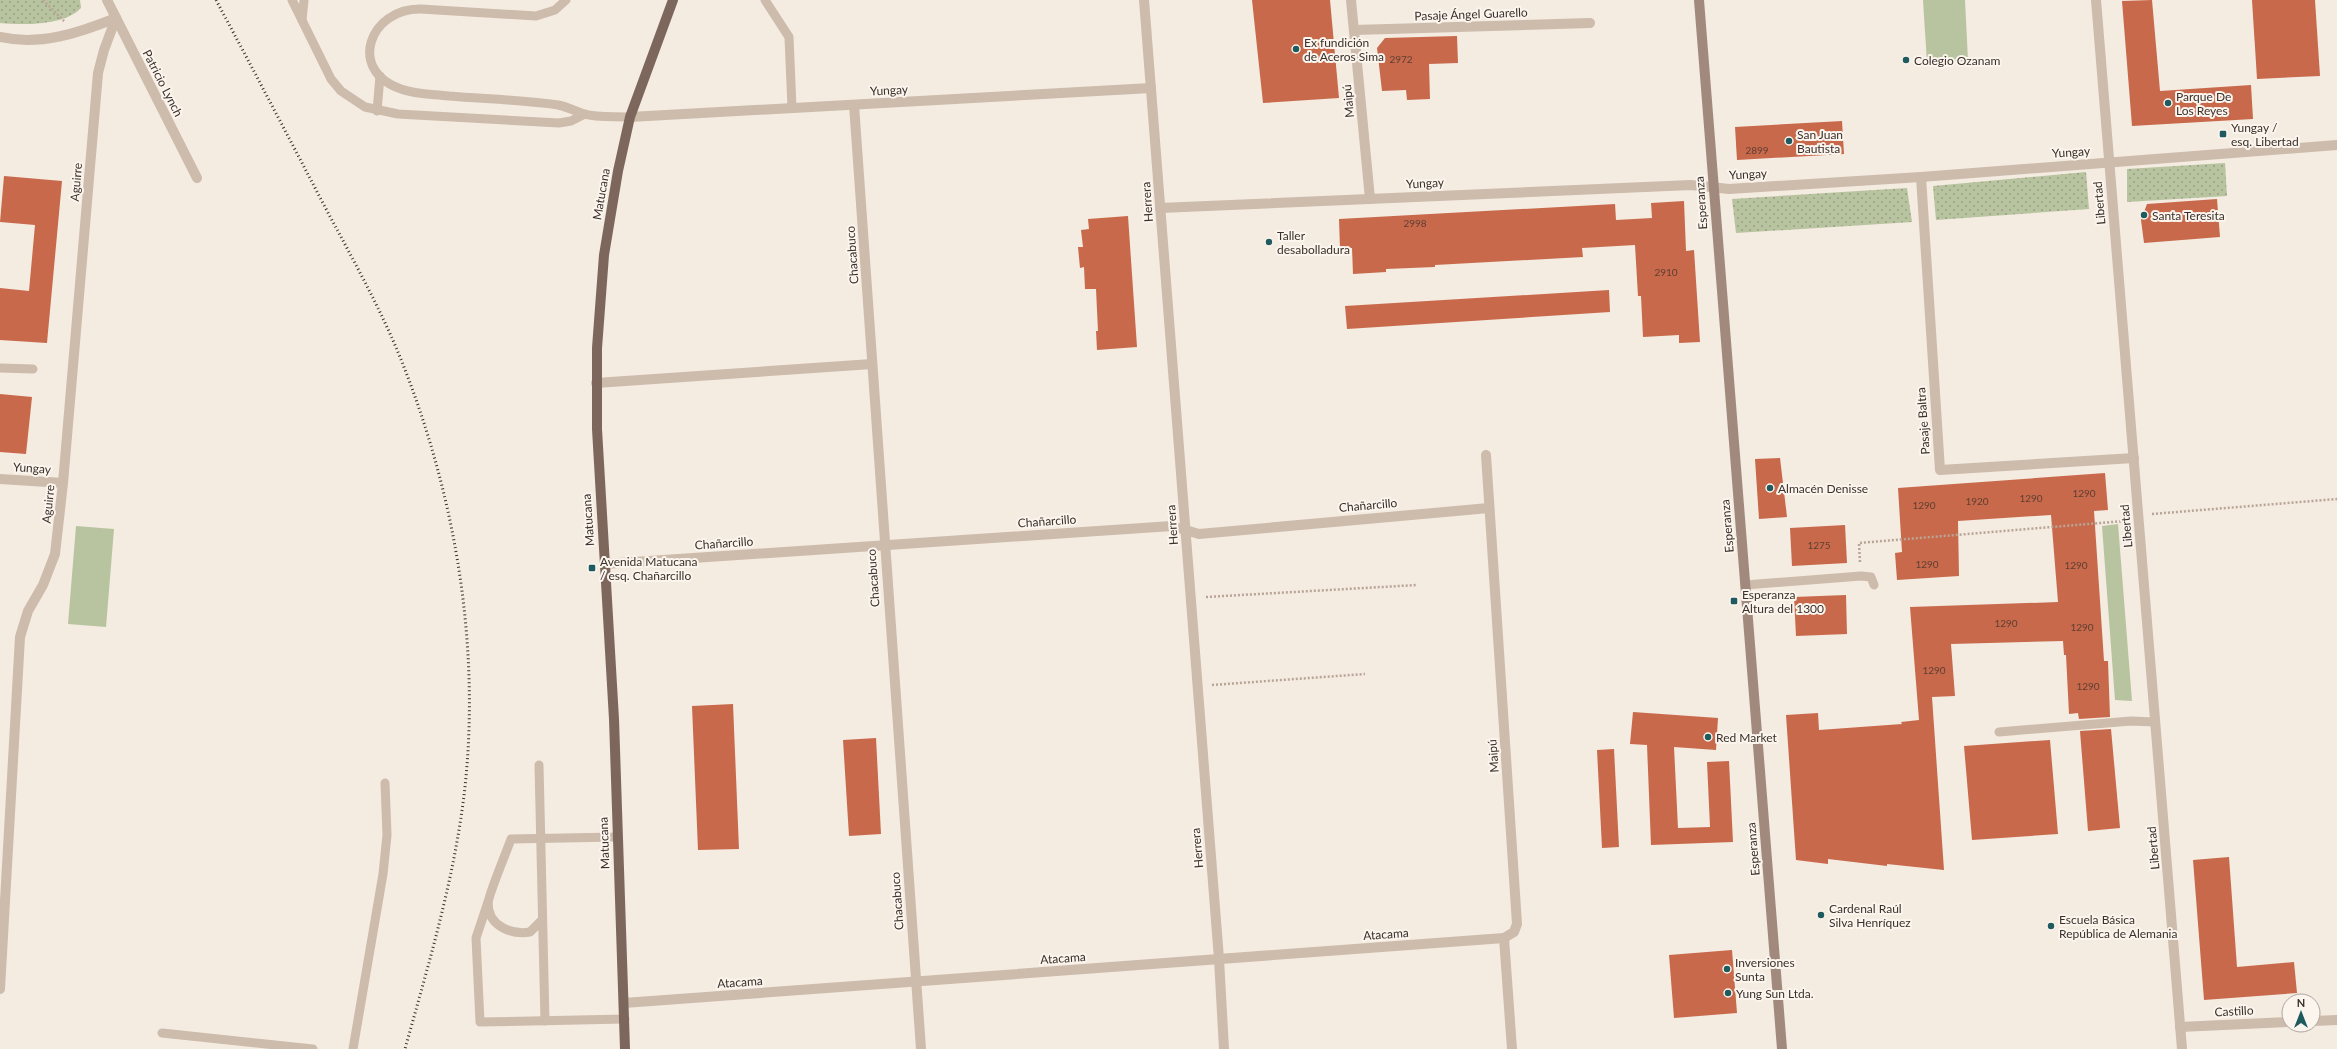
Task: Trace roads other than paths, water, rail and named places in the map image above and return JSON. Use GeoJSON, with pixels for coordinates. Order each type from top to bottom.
{"type":"FeatureCollection","features":[{"type":"Feature","properties":{"kind":"main road","name":"Matucana"},"geometry":{"type":"LineString","coordinates":[[625,1049],[614,719],[598,463],[596,383],[604,255],[618,171],[630,117],[673,0]]}},
{"type":"Feature","properties":{"kind":"main road","name":"Esperanza"},"geometry":{"type":"LineString","coordinates":[[1699,0],[1782,1049]]}},
{"type":"Feature","properties":{"kind":"street","name":"Patricio Lynch"},"geometry":{"type":"LineString","coordinates":[[107,0],[196,178]]}},
{"type":"Feature","properties":{"kind":"street","name":"Herrera"},"geometry":{"type":"LineString","coordinates":[[1144,0],[1219,960],[1224,1049]]}},
{"type":"Feature","properties":{"kind":"street","name":"Maipú"},"geometry":{"type":"LineString","coordinates":[[1351,0],[1370,199]]}},
{"type":"Feature","properties":{"kind":"street","name":"Libertad"},"geometry":{"type":"LineString","coordinates":[[2096,0],[2182,1049]]}},
{"type":"Feature","properties":{"kind":"street"},"geometry":{"type":"LineString","coordinates":[[0,37],[35,40],[79,32],[116,18]]}},
{"type":"Feature","properties":{"kind":"street","name":"Aguirre"},"geometry":{"type":"LineString","coordinates":[[0,989],[20,637],[28,611],[48,574],[55,554],[63,483],[98,73],[104,50],[116,18]]}},
{"type":"Feature","properties":{"kind":"street","name":"Pasaje Ángel Guarello"},"geometry":{"type":"LineString","coordinates":[[1354,30],[1590,23]]}},
{"type":"Feature","properties":{"kind":"street","name":"Yungay"},"geometry":{"type":"LineString","coordinates":[[630,117],[1151,88]]}},
{"type":"Feature","properties":{"kind":"street","name":"Chacabuco"},"geometry":{"type":"LineString","coordinates":[[854,105],[884,545],[921,1049]]}},
{"type":"Feature","properties":{"kind":"street","name":"Yungay"},"geometry":{"type":"LineString","coordinates":[[1160,208],[1691,185],[1728,189],[1921,177],[2337,145]]}},
{"type":"Feature","properties":{"kind":"street","name":"Pasaje Baltra"},"geometry":{"type":"LineString","coordinates":[[1921,177],[1940,470],[2134,458]]}},
{"type":"Feature","properties":{"kind":"street"},"geometry":{"type":"LineString","coordinates":[[596,383],[872,364]]}},
{"type":"Feature","properties":{"kind":"street","name":"Maipú"},"geometry":{"type":"LineString","coordinates":[[1486,455],[1517,924],[1514,932],[1504,938]]}},
{"type":"Feature","properties":{"kind":"street","name":"Yungay"},"geometry":{"type":"LineString","coordinates":[[0,479],[63,483]]}},
{"type":"Feature","properties":{"kind":"street","name":"Chañarcillo"},"geometry":{"type":"LineString","coordinates":[[604,564],[1172,526],[1199,534],[1489,508]]}},
{"type":"Feature","properties":{"kind":"street"},"geometry":{"type":"LineString","coordinates":[[1504,938],[1512,1049]]}},
{"type":"Feature","properties":{"kind":"street","name":"Atacama"},"geometry":{"type":"LineString","coordinates":[[624,1004],[1504,938]]}},
{"type":"Feature","properties":{"kind":"street"},"geometry":{"type":"LineString","coordinates":[[2321,1021],[2337,1020]]}},
{"type":"Feature","properties":{"kind":"street","name":"Castillo"},"geometry":{"type":"LineString","coordinates":[[2180,1027],[2281,1022]]}},
{"type":"Feature","properties":{"kind":"lane"},"geometry":{"type":"LineString","coordinates":[[292,0],[330,80],[353,100],[377,111],[559,123],[571,122],[585,114]]}},
{"type":"Feature","properties":{"kind":"lane"},"geometry":{"type":"LineString","coordinates":[[302,20],[304,0]]}},
{"type":"Feature","properties":{"kind":"lane"},"geometry":{"type":"LineString","coordinates":[[566,0],[555,10],[536,16],[412,9],[394,14],[378,27],[371,42],[371,63],[380,76],[393,86],[414,93],[559,105],[585,114],[630,117]]}},
{"type":"Feature","properties":{"kind":"lane"},"geometry":{"type":"LineString","coordinates":[[765,0],[789,38],[792,108]]}},
{"type":"Feature","properties":{"kind":"lane"},"geometry":{"type":"LineString","coordinates":[[377,111],[380,76]]}},
{"type":"Feature","properties":{"kind":"lane"},"geometry":{"type":"LineString","coordinates":[[0,368],[33,369]]}},
{"type":"Feature","properties":{"kind":"lane"},"geometry":{"type":"LineString","coordinates":[[1745,585],[1861,576],[1871,577],[1874,585]]}},
{"type":"Feature","properties":{"kind":"lane"},"geometry":{"type":"LineString","coordinates":[[1999,732],[2131,721],[2155,722]]}},
{"type":"Feature","properties":{"kind":"lane"},"geometry":{"type":"LineString","coordinates":[[539,765],[542,920],[546,1021]]}},
{"type":"Feature","properties":{"kind":"lane"},"geometry":{"type":"LineString","coordinates":[[353,1049],[384,874],[387,835],[385,783]]}},
{"type":"Feature","properties":{"kind":"lane"},"geometry":{"type":"LineString","coordinates":[[617,837],[511,839],[476,938],[480,1022],[624,1019]]}},
{"type":"Feature","properties":{"kind":"lane"},"geometry":{"type":"LineString","coordinates":[[488,902],[491,914],[497,924],[509,932],[530,932],[542,920]]}},
{"type":"Feature","properties":{"kind":"lane"},"geometry":{"type":"LineString","coordinates":[[162,1033],[313,1049]]}},
{"type":"Feature","properties":{"kind":"railway"},"geometry":{"type":"LineString","coordinates":[[216,0],[366,284],[394,342],[420,412],[436,462],[449,514],[465,619],[469,672],[469,724],[466,777],[462,812],[442,914],[405,1049]]}},
{"type":"Feature","properties":{"kind":"place","name":"Ex fundición de Aceros Sima"},"geometry":{"type":"Point","coordinates":[1296,49]}},
{"type":"Feature","properties":{"kind":"place","name":"Colegio Ozanam"},"geometry":{"type":"Point","coordinates":[1906,60]}},
{"type":"Feature","properties":{"kind":"place","name":"Parque De Los Reyes"},"geometry":{"type":"Point","coordinates":[2168,103]}},
{"type":"Feature","properties":{"kind":"place","name":"Yungay / esq. Libertad"},"geometry":{"type":"Point","coordinates":[2223,134]}},
{"type":"Feature","properties":{"kind":"place","name":"San Juan Bautista"},"geometry":{"type":"Point","coordinates":[1789,141]}},
{"type":"Feature","properties":{"kind":"place","name":"Santa Teresita"},"geometry":{"type":"Point","coordinates":[2144,215]}},
{"type":"Feature","properties":{"kind":"place","name":"Taller desabolladura"},"geometry":{"type":"Point","coordinates":[1269,242]}},
{"type":"Feature","properties":{"kind":"place","name":"Almacén Denisse"},"geometry":{"type":"Point","coordinates":[1770,488]}},
{"type":"Feature","properties":{"kind":"place","name":"Avenida Matucana / esq. Chañarcillo"},"geometry":{"type":"Point","coordinates":[592,568]}},
{"type":"Feature","properties":{"kind":"place","name":"Esperanza Altura del 1300"},"geometry":{"type":"Point","coordinates":[1734,601]}},
{"type":"Feature","properties":{"kind":"place","name":"Red Market"},"geometry":{"type":"Point","coordinates":[1708,737]}},
{"type":"Feature","properties":{"kind":"place","name":"Cardenal Raúl Silva Henríquez"},"geometry":{"type":"Point","coordinates":[1821,915]}},
{"type":"Feature","properties":{"kind":"place","name":"Escuela Básica República de Alemania"},"geometry":{"type":"Point","coordinates":[2051,926]}},
{"type":"Feature","properties":{"kind":"place","name":"Inversiones Sunta"},"geometry":{"type":"Point","coordinates":[1727,969]}},
{"type":"Feature","properties":{"kind":"place","name":"Yung Sun Ltda."},"geometry":{"type":"Point","coordinates":[1728,993]}}]}
